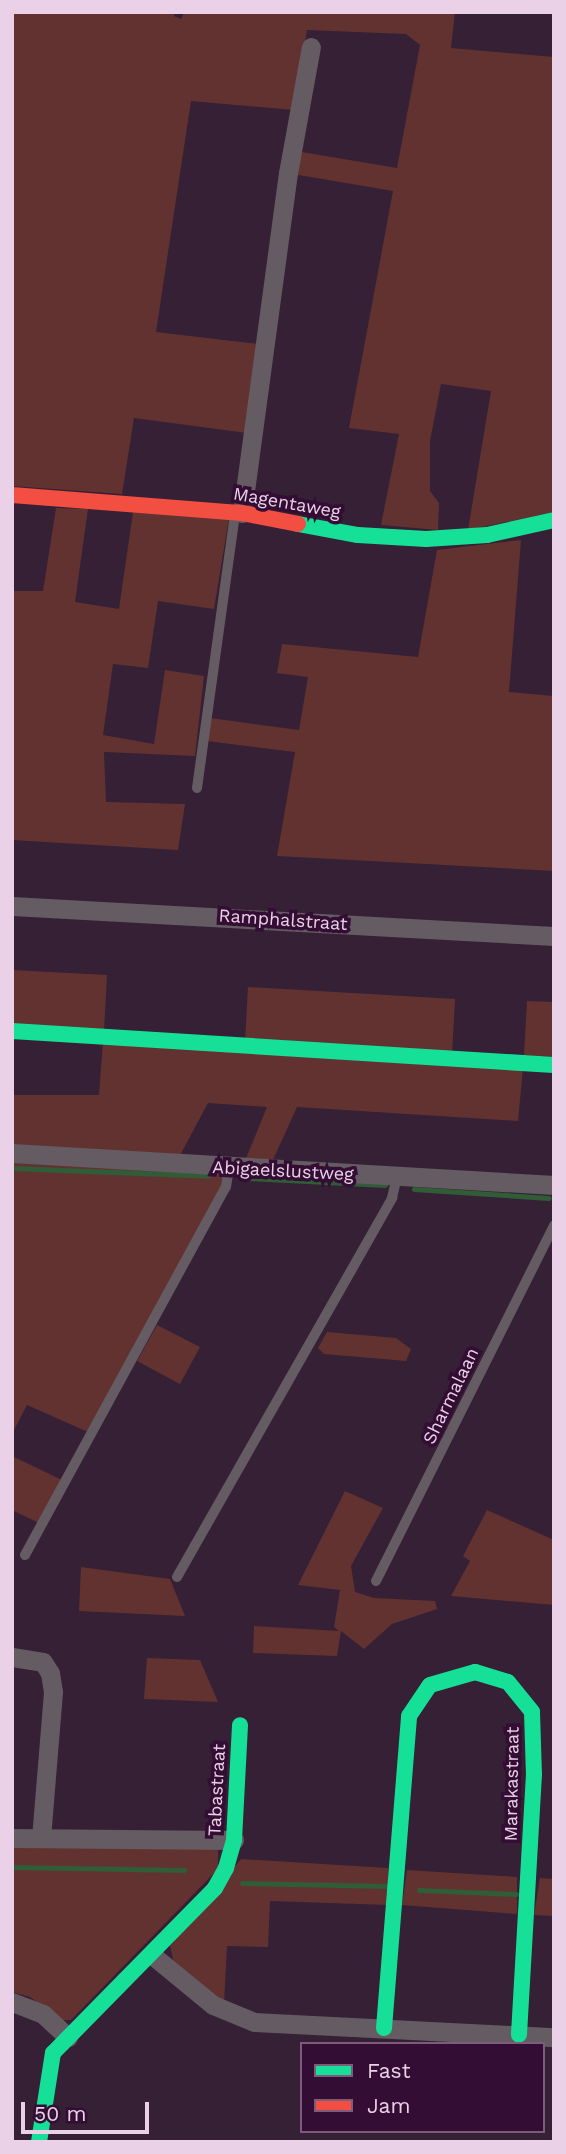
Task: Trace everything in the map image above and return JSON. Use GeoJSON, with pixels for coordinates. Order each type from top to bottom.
{"type":"FeatureCollection","features":[{"type":"Feature","properties":{"kind":"street"},"geometry":{"type":"LineString","coordinates":[[239,512],[288,173],[311,47]]}},
{"type":"Feature","properties":{"kind":"street","name":"Magentaweg"},"geometry":{"type":"LineString","coordinates":[[12,495],[239,512],[358,535],[426,539],[487,535],[554,520]]}},
{"type":"Feature","properties":{"kind":"street","name":"Ramphalstraat"},"geometry":{"type":"LineString","coordinates":[[12,906],[554,936]]}},
{"type":"Feature","properties":{"kind":"street"},"geometry":{"type":"LineString","coordinates":[[12,1031],[554,1065]]}},
{"type":"Feature","properties":{"kind":"street","name":"Abigaelslustweg"},"geometry":{"type":"LineString","coordinates":[[12,1153],[229,1169],[554,1185]]}},
{"type":"Feature","properties":{"kind":"street"},"geometry":{"type":"LineString","coordinates":[[12,1657],[43,1662],[50,1673],[52,1704],[41,1838]]}},
{"type":"Feature","properties":{"kind":"street","name":"Marakastraat"},"geometry":{"type":"LineString","coordinates":[[384,2028],[409,1716],[430,1685],[475,1672],[508,1682],[532,1712],[534,1774],[519,2035]]}},
{"type":"Feature","properties":{"kind":"street","name":"Tabastraat"},"geometry":{"type":"LineString","coordinates":[[39,2142],[53,2053],[215,1888],[234,1840],[240,1725]]}},
{"type":"Feature","properties":{"kind":"street"},"geometry":{"type":"LineString","coordinates":[[12,1838],[234,1840]]}},
{"type":"Feature","properties":{"kind":"street"},"geometry":{"type":"LineString","coordinates":[[152,1955],[176,1979],[232,2016],[254,2022],[554,2037]]}},
{"type":"Feature","properties":{"kind":"street"},"geometry":{"type":"LineString","coordinates":[[12,2002],[43,2014],[68,2037]]}},
{"type":"Feature","properties":{"kind":"lane"},"geometry":{"type":"LineString","coordinates":[[197,788],[239,512]]}},
{"type":"Feature","properties":{"kind":"lane"},"geometry":{"type":"LineString","coordinates":[[25,1555],[226,1186],[229,1169]]}},
{"type":"Feature","properties":{"kind":"lane"},"geometry":{"type":"LineString","coordinates":[[177,1577],[392,1198],[397,1177]]}},
{"type":"Feature","properties":{"kind":"lane","name":"Sharmalaan"},"geometry":{"type":"LineString","coordinates":[[376,1581],[554,1225]]}},
{"type":"Feature","properties":{"kind":"shaded area"},"geometry":{"type":"Polygon","coordinates":[[[12,12],[175,12],[174,16],[181,19],[184,12],[455,12],[451,48],[554,57],[554,512],[468,530],[491,391],[441,384],[430,441],[430,491],[439,503],[438,530],[381,525],[399,434],[349,428],[393,191],[293,174],[296,151],[397,168],[420,45],[406,34],[307,30],[294,110],[191,101],[156,332],[259,344],[247,433],[134,418],[122,494],[12,486],[12,12]]]}},
{"type":"Feature","properties":{"kind":"shaded area"},"geometry":{"type":"Polygon","coordinates":[[[56,508],[88,509],[75,602],[119,609],[133,512],[229,518],[214,609],[158,601],[148,668],[113,664],[103,735],[154,744],[165,670],[204,676],[195,756],[104,752],[106,802],[185,804],[178,850],[12,840],[12,591],[43,591],[56,508]]]}},
{"type":"Feature","properties":{"kind":"shaded area"},"geometry":{"type":"Polygon","coordinates":[[[521,540],[509,692],[554,696],[554,871],[277,856],[295,752],[207,741],[210,718],[299,730],[308,677],[277,673],[282,644],[418,657],[437,550],[521,540]]]}},
{"type":"Feature","properties":{"kind":"shaded area"},"geometry":{"type":"Polygon","coordinates":[[[12,970],[107,975],[104,1030],[12,1024],[12,970]]]}},
{"type":"Feature","properties":{"kind":"shaded area"},"geometry":{"type":"Polygon","coordinates":[[[248,987],[455,999],[452,1054],[245,1042],[248,987]]]}},
{"type":"Feature","properties":{"kind":"shaded area"},"geometry":{"type":"Polygon","coordinates":[[[527,1001],[554,1002],[554,1057],[524,1055],[527,1001]]]}},
{"type":"Feature","properties":{"kind":"shaded area"},"geometry":{"type":"Polygon","coordinates":[[[103,1041],[523,1068],[518,1121],[297,1107],[272,1162],[245,1161],[267,1107],[208,1103],[177,1161],[12,1148],[12,1095],[99,1095],[103,1041]]]}},
{"type":"Feature","properties":{"kind":"shaded area"},"geometry":{"type":"Polygon","coordinates":[[[12,1158],[224,1173],[223,1183],[88,1432],[27,1405],[12,1434],[12,1158]]]}},
{"type":"Feature","properties":{"kind":"shaded area"},"geometry":{"type":"Polygon","coordinates":[[[157,1325],[200,1347],[180,1384],[137,1361],[157,1325]]]}},
{"type":"Feature","properties":{"kind":"shaded area"},"geometry":{"type":"Polygon","coordinates":[[[327,1332],[396,1338],[411,1349],[406,1361],[324,1354],[318,1348],[327,1332]]]}},
{"type":"Feature","properties":{"kind":"shaded area"},"geometry":{"type":"Polygon","coordinates":[[[12,1456],[62,1480],[39,1523],[12,1510],[12,1456]]]}},
{"type":"Feature","properties":{"kind":"shaded area"},"geometry":{"type":"Polygon","coordinates":[[[345,1491],[383,1508],[351,1566],[355,1592],[374,1598],[435,1601],[437,1609],[392,1624],[364,1649],[341,1631],[337,1656],[253,1653],[254,1626],[339,1631],[334,1627],[340,1590],[298,1585],[345,1491]]]}},
{"type":"Feature","properties":{"kind":"shaded area"},"geometry":{"type":"Polygon","coordinates":[[[487,1510],[554,1540],[554,1605],[451,1596],[470,1561],[463,1556],[487,1510]]]}},
{"type":"Feature","properties":{"kind":"shaded area"},"geometry":{"type":"Polygon","coordinates":[[[81,1567],[170,1579],[185,1616],[79,1611],[81,1567]]]}},
{"type":"Feature","properties":{"kind":"shaded area"},"geometry":{"type":"Polygon","coordinates":[[[147,1658],[200,1660],[218,1702],[144,1699],[147,1658]]]}},
{"type":"Feature","properties":{"kind":"shaded area"},"geometry":{"type":"Polygon","coordinates":[[[12,1843],[218,1846],[218,1869],[71,2020],[61,2020],[30,1997],[12,1992],[12,1843]]]}},
{"type":"Feature","properties":{"kind":"shaded area"},"geometry":{"type":"Polygon","coordinates":[[[241,1859],[388,1868],[388,1905],[270,1901],[268,1947],[227,1946],[224,2004],[175,1968],[170,1946],[241,1859]]]}},
{"type":"Feature","properties":{"kind":"shaded area"},"geometry":{"type":"Polygon","coordinates":[[[407,1870],[517,1877],[517,1914],[402,1905],[407,1870]]]}},
{"type":"Feature","properties":{"kind":"shaded area"},"geometry":{"type":"Polygon","coordinates":[[[540,1878],[554,1879],[554,1916],[534,1915],[540,1878]]]}},
{"type":"Feature","properties":{"kind":"waterway"},"geometry":{"type":"LineString","coordinates":[[12,1168],[208,1176]]}},
{"type":"Feature","properties":{"kind":"waterway"},"geometry":{"type":"LineString","coordinates":[[248,1178],[385,1185]]}},
{"type":"Feature","properties":{"kind":"waterway"},"geometry":{"type":"LineString","coordinates":[[414,1189],[549,1198]]}},
{"type":"Feature","properties":{"kind":"waterway"},"geometry":{"type":"LineString","coordinates":[[12,1867],[184,1870]]}},
{"type":"Feature","properties":{"kind":"waterway"},"geometry":{"type":"LineString","coordinates":[[242,1883],[387,1886]]}},
{"type":"Feature","properties":{"kind":"waterway"},"geometry":{"type":"LineString","coordinates":[[419,1890],[516,1894]]}},
{"type":"Feature","properties":{"kind":"traffic: fast"},"geometry":{"type":"LineString","coordinates":[[298,524],[358,535],[426,539],[487,535],[554,520]]}},
{"type":"Feature","properties":{"kind":"traffic: fast"},"geometry":{"type":"LineString","coordinates":[[12,1031],[554,1065]]}},
{"type":"Feature","properties":{"kind":"traffic: fast"},"geometry":{"type":"LineString","coordinates":[[384,2028],[409,1716],[430,1685],[475,1672],[508,1682],[532,1712],[534,1774],[519,2035]]}},
{"type":"Feature","properties":{"kind":"traffic: fast"},"geometry":{"type":"LineString","coordinates":[[39,2142],[53,2053],[215,1888],[226,1868],[234,1840],[240,1725]]}},
{"type":"Feature","properties":{"kind":"traffic: jam"},"geometry":{"type":"LineString","coordinates":[[12,495],[242,513],[298,524]]}}]}
